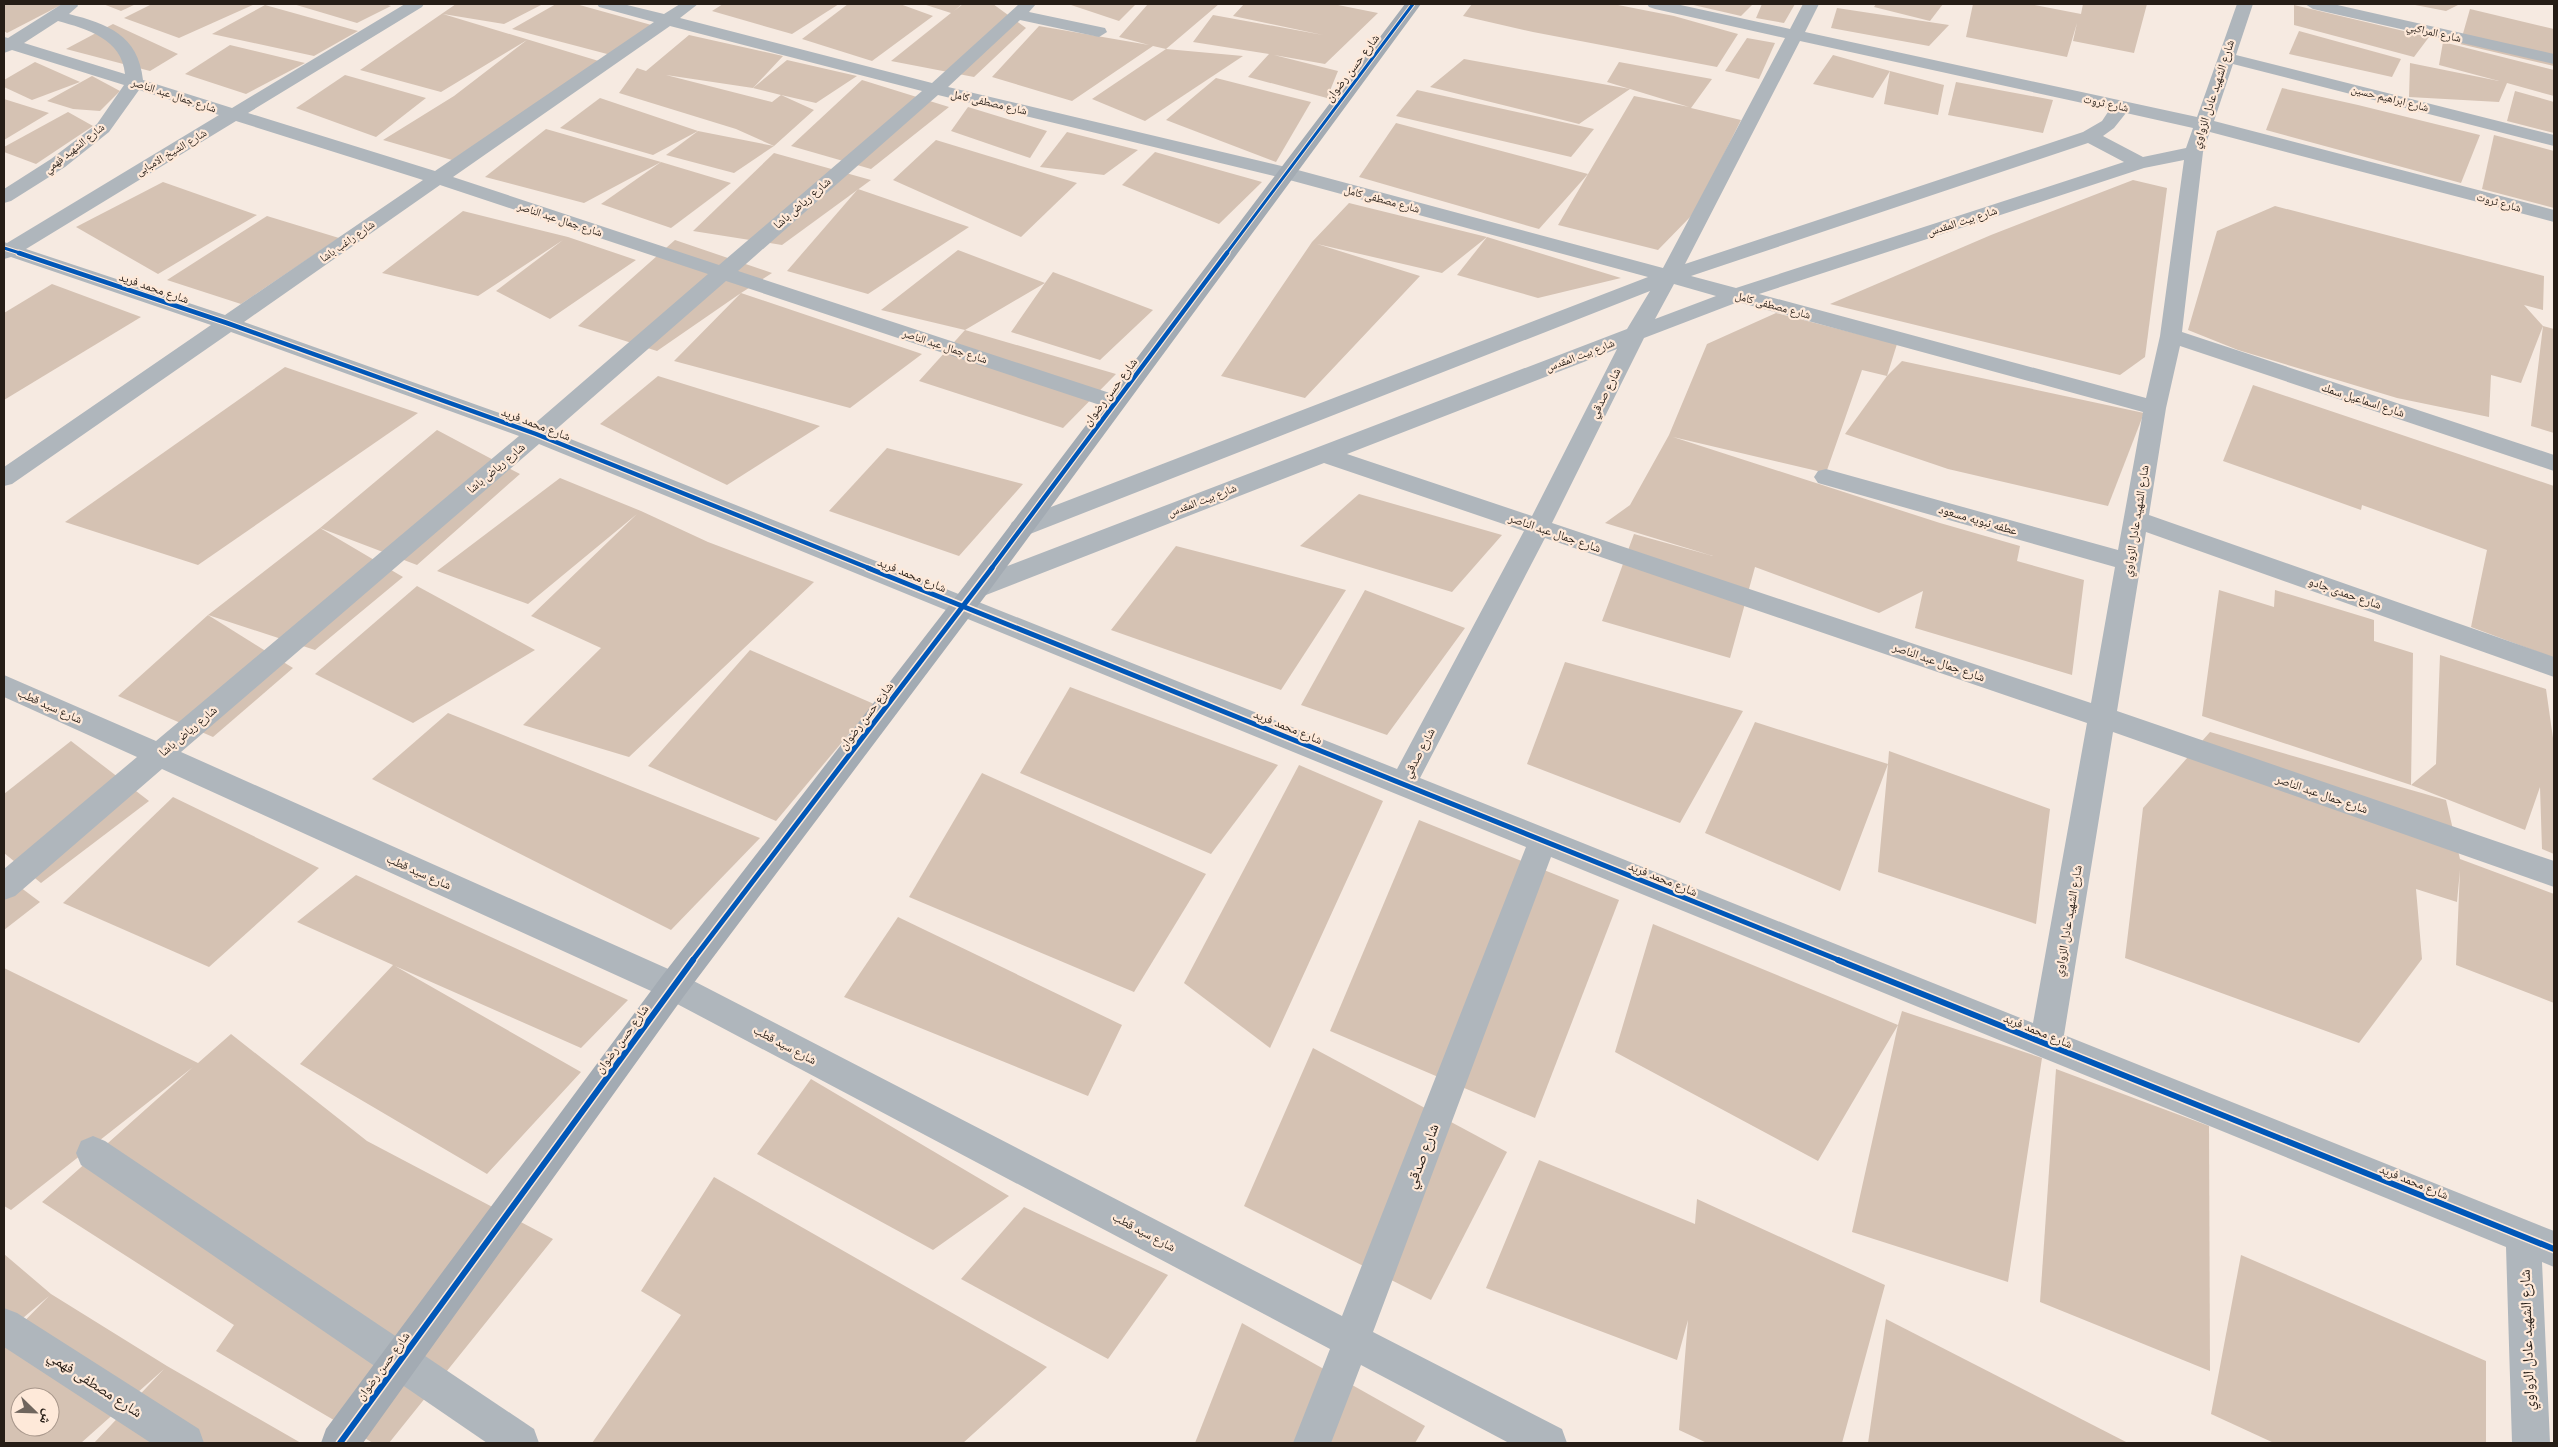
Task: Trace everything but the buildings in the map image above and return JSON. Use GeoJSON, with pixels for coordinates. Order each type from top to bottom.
{"type":"FeatureCollection","features":[{"type":"Feature","properties":{"kind":"street"},"geometry":{"type":"LineString","coordinates":[[6,45],[74,4]]}},
{"type":"Feature","properties":{"kind":"street","name":"شارع الشيخ الامبابى"},"geometry":{"type":"LineString","coordinates":[[6,251],[416,4]]}},
{"type":"Feature","properties":{"kind":"street","name":"شارع مصطفى كامل"},"geometry":{"type":"LineString","coordinates":[[605,4],[935,89],[1287,173],[2155,408]]}},
{"type":"Feature","properties":{"kind":"street","name":"شارع راغب باشا"},"geometry":{"type":"LineString","coordinates":[[4,478],[690,4]]}},
{"type":"Feature","properties":{"kind":"street","name":"شارع حسن رضوان"},"geometry":{"type":"LineString","coordinates":[[340,1443],[673,986],[970,597],[1413,4]]}},
{"type":"Feature","properties":{"kind":"street","name":"شارع ثروت"},"geometry":{"type":"LineString","coordinates":[[1655,4],[2202,124],[2554,216]]}},
{"type":"Feature","properties":{"kind":"street","name":"شارع صدقي"},"geometry":{"type":"LineString","coordinates":[[1403,784],[1538,527],[1636,333],[1669,276],[1811,4]]}},
{"type":"Feature","properties":{"kind":"street","name":"شارع الشهيد عادل الزواوي"},"geometry":{"type":"LineString","coordinates":[[2046,1044],[2104,718],[2155,408],[2171,336],[2194,152],[2225,57],[2245,4]]}},
{"type":"Feature","properties":{"kind":"street","name":"شارع المراكبي"},"geometry":{"type":"LineString","coordinates":[[2313,4],[2554,59]]}},
{"type":"Feature","properties":{"kind":"street"},"geometry":{"type":"LineString","coordinates":[[1022,9],[1099,32]]}},
{"type":"Feature","properties":{"kind":"street","name":"شارع رياض باشا"},"geometry":{"type":"LineString","coordinates":[[4,887],[536,434],[935,89],[1022,9]]}},
{"type":"Feature","properties":{"kind":"street"},"geometry":{"type":"LineString","coordinates":[[54,15],[84,23],[100,30],[124,47],[133,64],[134,82]]}},
{"type":"Feature","properties":{"kind":"street","name":"شارع جمال عبد الناصر"},"geometry":{"type":"LineString","coordinates":[[6,45],[134,82],[437,178],[1114,402]]}},
{"type":"Feature","properties":{"kind":"street","name":"شارع ابراهيم حسين"},"geometry":{"type":"LineString","coordinates":[[2225,57],[2554,140]]}},
{"type":"Feature","properties":{"kind":"street","name":"شارع الشهيد فهمي"},"geometry":{"type":"LineString","coordinates":[[4,197],[58,163],[103,128],[134,82]]}},
{"type":"Feature","properties":{"kind":"street"},"geometry":{"type":"LineString","coordinates":[[1021,528],[1669,276],[2089,136],[2103,130],[2115,119],[2121,106]]}},
{"type":"Feature","properties":{"kind":"street"},"geometry":{"type":"LineString","coordinates":[[2089,136],[2140,163]]}},
{"type":"Feature","properties":{"kind":"street","name":"شارع بيت المقدس"},"geometry":{"type":"LineString","coordinates":[[970,597],[1323,454],[1736,294],[2140,163],[2194,152]]}},
{"type":"Feature","properties":{"kind":"street","name":"شارع محمد فريد"},"geometry":{"type":"LineString","coordinates":[[6,251],[227,323],[536,434],[970,597],[1403,784],[2539,1243]]}},
{"type":"Feature","properties":{"kind":"street","name":"شارع اسماعيل سمك"},"geometry":{"type":"LineString","coordinates":[[2171,336],[2554,463]]}},
{"type":"Feature","properties":{"kind":"street","name":"شارع جمال عبد الناصر"},"geometry":{"type":"LineString","coordinates":[[1323,454],[2104,718],[2554,874]]}},
{"type":"Feature","properties":{"kind":"street","name":"عطفه نبويه مسعود"},"geometry":{"type":"LineString","coordinates":[[1826,477],[2130,562]]}},
{"type":"Feature","properties":{"kind":"street","name":"شارع حمدى جادو"},"geometry":{"type":"LineString","coordinates":[[2136,520],[2554,667]]}},
{"type":"Feature","properties":{"kind":"street","name":"شارع سيد قطب"},"geometry":{"type":"LineString","coordinates":[[4,685],[673,986],[1548,1443]]}},
{"type":"Feature","properties":{"kind":"street","name":"شارع صدقي"},"geometry":{"type":"LineString","coordinates":[[1312,1443],[1542,841]]}},
{"type":"Feature","properties":{"kind":"street"},"geometry":{"type":"LineString","coordinates":[[93,1153],[520,1443]]}},
{"type":"Feature","properties":{"kind":"street","name":"شارع الشهيد عادل الزواوي"},"geometry":{"type":"LineString","coordinates":[[2532,1443],[2539,1243]]}},
{"type":"Feature","properties":{"kind":"street","name":"شارع مصطفى فهمي"},"geometry":{"type":"LineString","coordinates":[[4,1326],[185,1443]]}},
{"type":"Feature","properties":{"kind":"cycle path"},"geometry":{"type":"LineString","coordinates":[[340,1443],[673,986],[977,588],[1413,4]]}},
{"type":"Feature","properties":{"kind":"cycle path"},"geometry":{"type":"LineString","coordinates":[[4,248],[227,323],[536,434],[2554,1249]]}}]}
